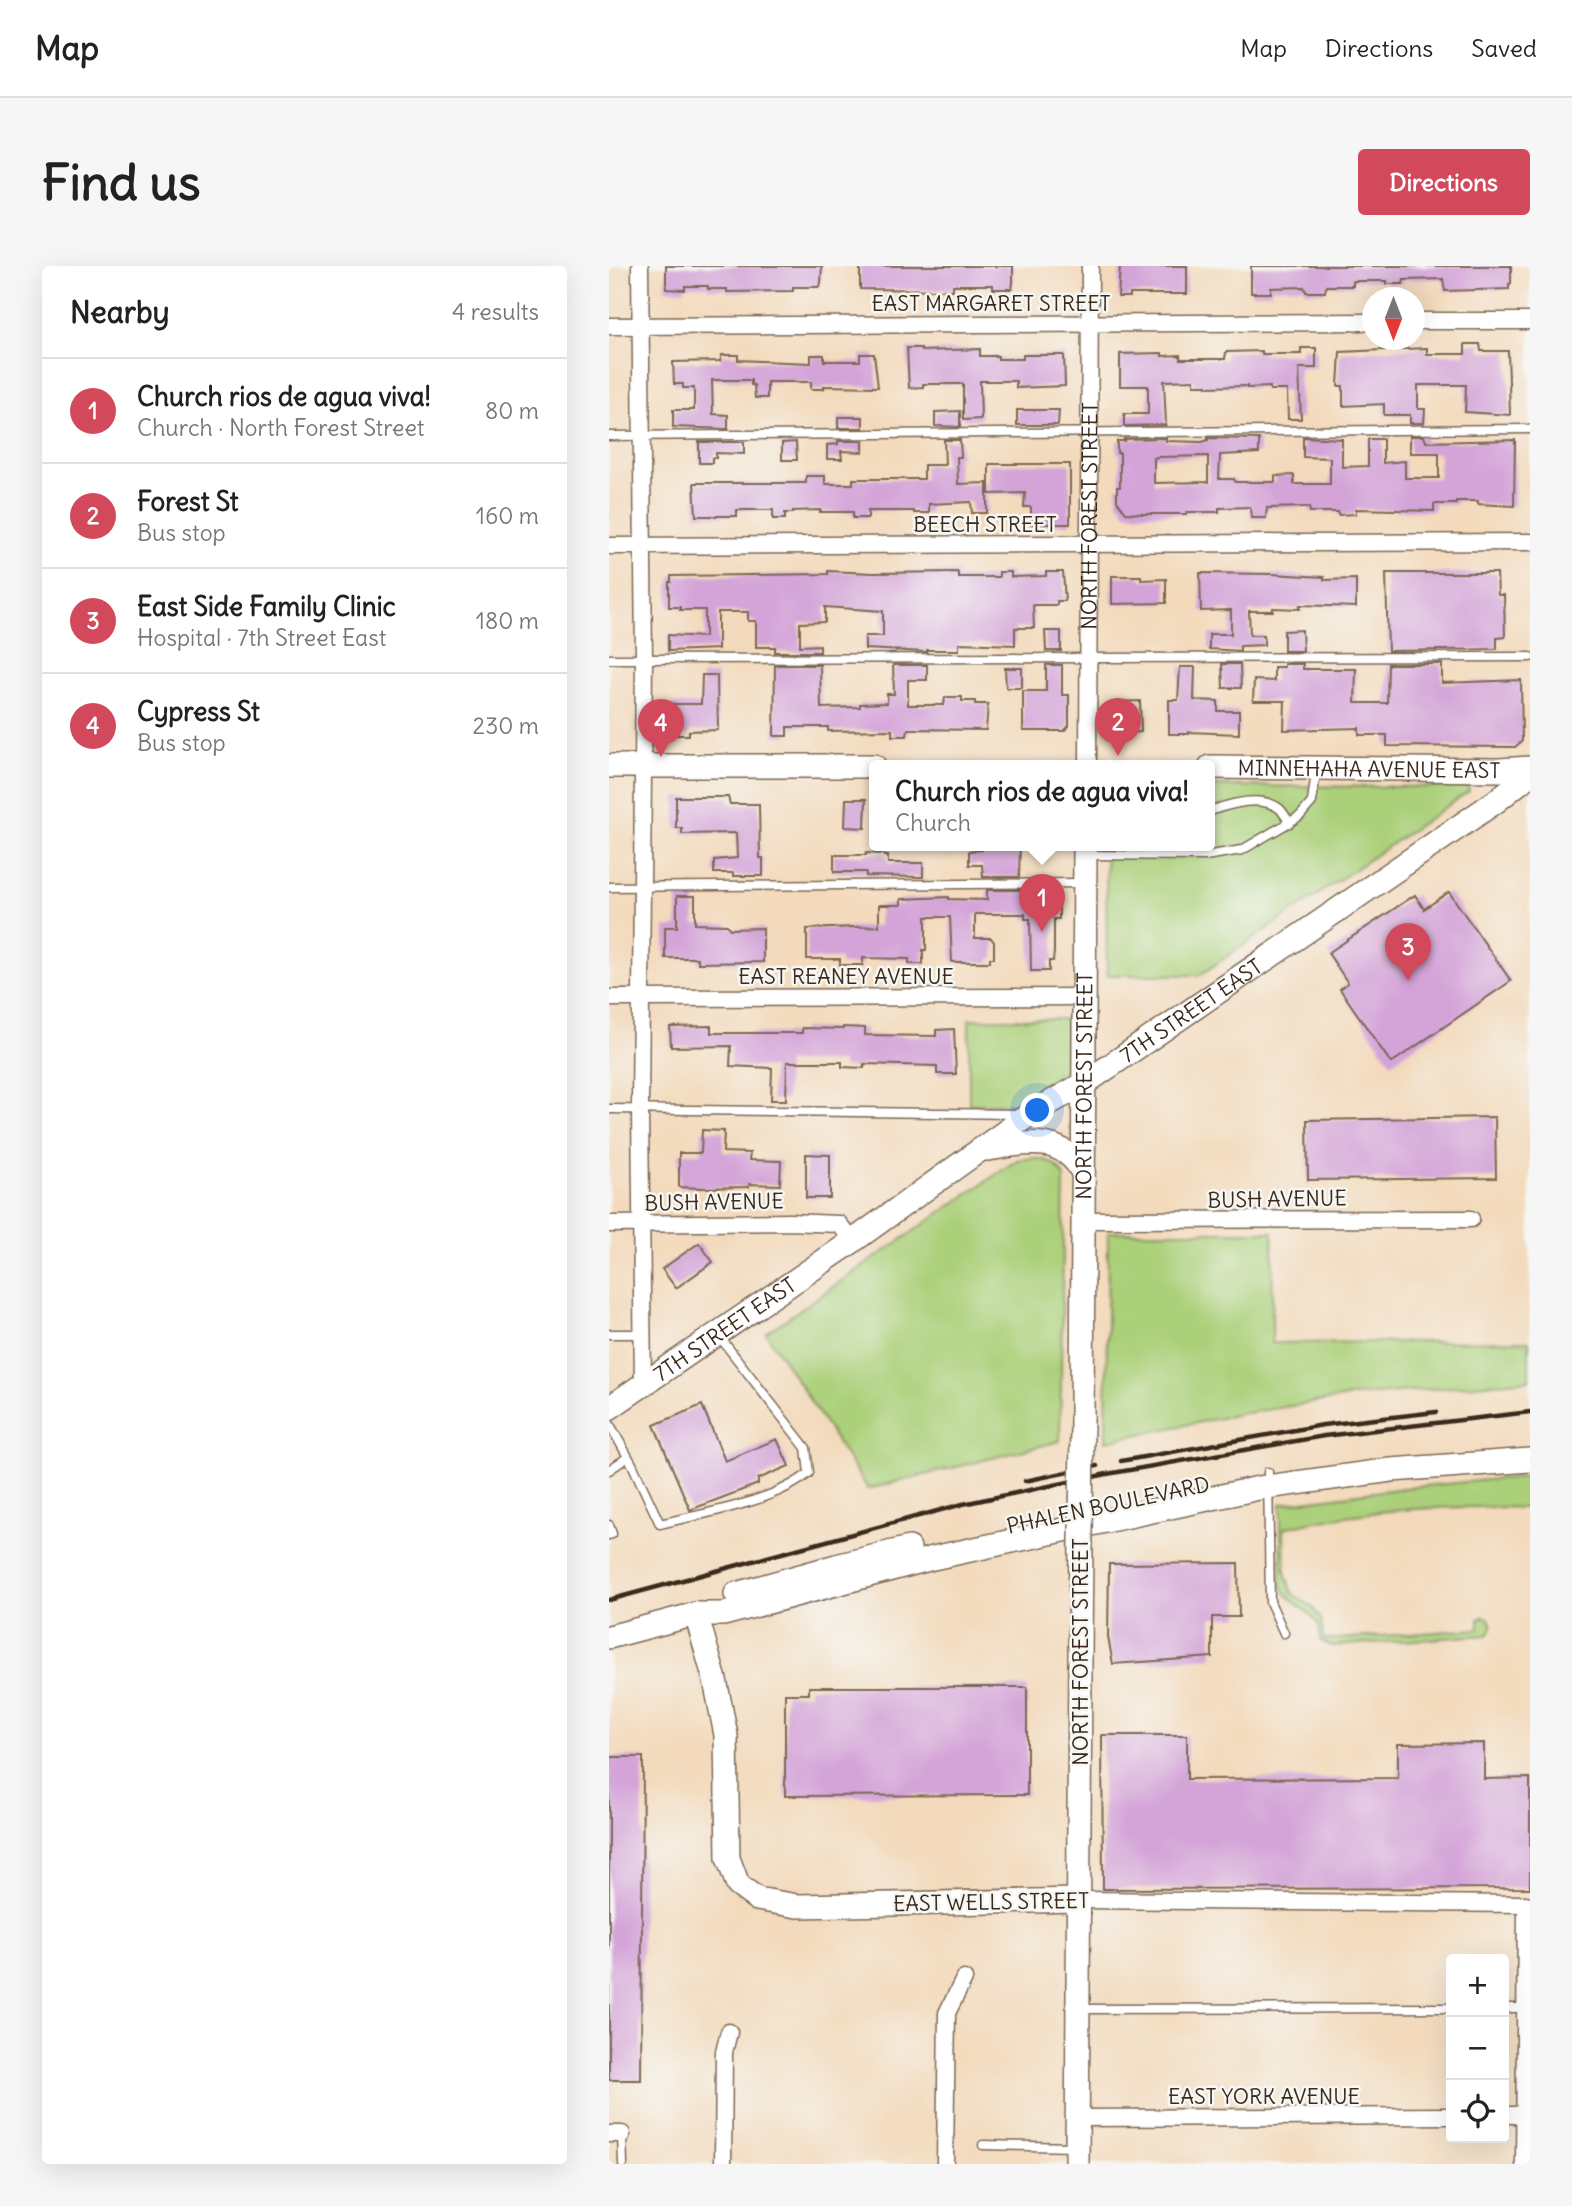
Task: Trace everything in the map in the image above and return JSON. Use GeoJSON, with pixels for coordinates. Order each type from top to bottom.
{"type":"FeatureCollection","features":[{"type":"Feature","properties":{"kind":"street"},"geometry":{"type":"LineString","coordinates":[[639,266],[644,659],[641,998],[643,1386]]}},
{"type":"Feature","properties":{"kind":"street","name":"NORTH FOREST STREET"},"geometry":{"type":"LineString","coordinates":[[1088,760],[1090,266]]}},
{"type":"Feature","properties":{"kind":"street","name":"EAST MARGARET STREET"},"geometry":{"type":"LineString","coordinates":[[609,326],[1362,321]]}},
{"type":"Feature","properties":{"kind":"street"},"geometry":{"type":"LineString","coordinates":[[1425,321],[1530,321]]}},
{"type":"Feature","properties":{"kind":"street","name":"BEECH STREET"},"geometry":{"type":"LineString","coordinates":[[609,546],[1530,542]]}},
{"type":"Feature","properties":{"kind":"street"},"geometry":{"type":"LineString","coordinates":[[609,765],[869,766]]}},
{"type":"Feature","properties":{"kind":"street","name":"MINNEHAHA AVENUE EAST"},"geometry":{"type":"LineString","coordinates":[[1215,767],[1530,768]]}},
{"type":"Feature","properties":{"kind":"street","name":"7TH STREET EAST"},"geometry":{"type":"LineString","coordinates":[[609,1408],[853,1241],[1030,1114],[1085,1083],[1484,809],[1530,774]]}},
{"type":"Feature","properties":{"kind":"street","name":"NORTH FOREST STREET"},"geometry":{"type":"LineString","coordinates":[[1077,2156],[1085,851]]}},
{"type":"Feature","properties":{"kind":"street","name":"EAST REANEY AVENUE"},"geometry":{"type":"LineString","coordinates":[[609,998],[1084,997]]}},
{"type":"Feature","properties":{"kind":"street"},"geometry":{"type":"LineString","coordinates":[[979,1150],[1037,1142],[1052,1145],[1070,1154],[1083,1173]]}},
{"type":"Feature","properties":{"kind":"street","name":"BUSH AVENUE"},"geometry":{"type":"LineString","coordinates":[[1082,1220],[1471,1219]]}},
{"type":"Feature","properties":{"kind":"street","name":"BUSH AVENUE"},"geometry":{"type":"LineString","coordinates":[[609,1223],[839,1224],[853,1241]]}},
{"type":"Feature","properties":{"kind":"street","name":"PHALEN BOULEVARD"},"geometry":{"type":"LineString","coordinates":[[609,1637],[696,1614],[724,1614],[933,1558],[1377,1456],[1530,1447]]}},
{"type":"Feature","properties":{"kind":"street","name":"PHALEN BOULEVARD"},"geometry":{"type":"LineString","coordinates":[[1268,1479],[1530,1460]]}},
{"type":"Feature","properties":{"kind":"street","name":"EAST WELLS STREET"},"geometry":{"type":"LineString","coordinates":[[696,1614],[715,1680],[726,1735],[728,1858],[738,1885],[757,1899],[797,1906],[1079,1900],[1528,1904]]}},
{"type":"Feature","properties":{"kind":"street"},"geometry":{"type":"LineString","coordinates":[[1524,2164],[1527,2115],[1528,1904]]}},
{"type":"Feature","properties":{"kind":"street"},"geometry":{"type":"LineString","coordinates":[[945,2164],[947,2013],[964,1979]]}},
{"type":"Feature","properties":{"kind":"street"},"geometry":{"type":"LineString","coordinates":[[723,2164],[724,2052],[729,2032]]}},
{"type":"Feature","properties":{"kind":"street"},"geometry":{"type":"LineString","coordinates":[[1509,2115],[1527,2115]]}},
{"type":"Feature","properties":{"kind":"street","name":"EAST YORK AVENUE"},"geometry":{"type":"LineString","coordinates":[[1078,2118],[1446,2116]]}},
{"type":"Feature","properties":{"kind":"lane"},"geometry":{"type":"LineString","coordinates":[[609,436],[1530,429]]}},
{"type":"Feature","properties":{"kind":"lane"},"geometry":{"type":"LineString","coordinates":[[609,659],[1530,657]]}},
{"type":"Feature","properties":{"kind":"lane"},"geometry":{"type":"LineString","coordinates":[[1085,851],[1205,856],[1242,850],[1300,816],[1312,802],[1316,768]]}},
{"type":"Feature","properties":{"kind":"lane"},"geometry":{"type":"LineString","coordinates":[[1215,808],[1234,802],[1264,803],[1279,808],[1290,822]]}},
{"type":"Feature","properties":{"kind":"lane"},"geometry":{"type":"LineString","coordinates":[[609,887],[1085,883]]}},
{"type":"Feature","properties":{"kind":"lane"},"geometry":{"type":"LineString","coordinates":[[609,1109],[1030,1114]]}},
{"type":"Feature","properties":{"kind":"lane"},"geometry":{"type":"LineString","coordinates":[[609,1334],[642,1334]]}},
{"type":"Feature","properties":{"kind":"lane"},"geometry":{"type":"LineString","coordinates":[[609,1423],[660,1524],[728,1507],[793,1486],[809,1473],[806,1448],[717,1334]]}},
{"type":"Feature","properties":{"kind":"lane"},"geometry":{"type":"LineString","coordinates":[[609,1470],[628,1457]]}},
{"type":"Feature","properties":{"kind":"lane"},"geometry":{"type":"LineString","coordinates":[[1268,1479],[1269,1602],[1284,1633]]}},
{"type":"Feature","properties":{"kind":"lane"},"geometry":{"type":"LineString","coordinates":[[609,1525],[612,1534],[609,1535]]}},
{"type":"Feature","properties":{"kind":"lane"},"geometry":{"type":"LineString","coordinates":[[1078,2009],[1446,2008]]}},
{"type":"Feature","properties":{"kind":"lane"},"geometry":{"type":"LineString","coordinates":[[1509,2008],[1528,2008]]}},
{"type":"Feature","properties":{"kind":"lane"},"geometry":{"type":"LineString","coordinates":[[616,2134],[622,2164]]}},
{"type":"Feature","properties":{"kind":"lane"},"geometry":{"type":"LineString","coordinates":[[983,2145],[1077,2156]]}},
{"type":"Feature","properties":{"kind":"green space"},"geometry":{"type":"Polygon","coordinates":[[[1215,786],[1468,787],[1469,791],[1200,975],[1107,975],[1106,851],[1215,851],[1215,786]]]}},
{"type":"Feature","properties":{"kind":"green space"},"geometry":{"type":"Polygon","coordinates":[[[969,1019],[1066,1019],[1066,1070],[1016,1104],[969,1104],[969,1019]]]}},
{"type":"Feature","properties":{"kind":"green space"},"geometry":{"type":"Polygon","coordinates":[[[1033,1158],[1051,1163],[1064,1177],[1060,1441],[868,1489],[766,1333],[1017,1160],[1033,1158]]]}},
{"type":"Feature","properties":{"kind":"green space"},"geometry":{"type":"Polygon","coordinates":[[[1108,1232],[1273,1232],[1272,1343],[1529,1341],[1529,1380],[1355,1396],[1240,1414],[1106,1441],[1108,1232]]]}},
{"type":"Feature","properties":{"kind":"green space"},"geometry":{"type":"Polygon","coordinates":[[[1530,1476],[1530,1508],[1406,1510],[1344,1516],[1284,1528],[1285,1572],[1292,1593],[1313,1608],[1321,1619],[1324,1640],[1479,1629],[1479,1619],[1484,1616],[1492,1625],[1487,1635],[1331,1646],[1320,1641],[1317,1622],[1285,1592],[1281,1583],[1281,1504],[1413,1487],[1530,1476]]]}},
{"type":"Feature","properties":{"kind":"building"},"geometry":{"type":"Polygon","coordinates":[[[666,266],[822,266],[820,287],[793,287],[793,291],[727,292],[727,289],[708,289],[708,286],[685,286],[685,290],[666,289],[666,266]]]}},
{"type":"Feature","properties":{"kind":"building"},"geometry":{"type":"Polygon","coordinates":[[[860,266],[1013,266],[1013,283],[1012,289],[993,289],[993,285],[953,285],[953,290],[860,289],[860,266]]]}},
{"type":"Feature","properties":{"kind":"building"},"geometry":{"type":"Polygon","coordinates":[[[1120,266],[1187,266],[1187,294],[1130,294],[1130,297],[1118,297],[1120,266]]]}},
{"type":"Feature","properties":{"kind":"building"},"geometry":{"type":"Polygon","coordinates":[[[1251,266],[1511,266],[1511,284],[1509,289],[1445,291],[1443,279],[1404,280],[1403,284],[1353,281],[1353,286],[1326,286],[1325,292],[1306,292],[1304,287],[1271,288],[1271,293],[1251,293],[1251,266]]]}},
{"type":"Feature","properties":{"kind":"building"},"geometry":{"type":"Polygon","coordinates":[[[1465,344],[1480,344],[1481,351],[1508,351],[1510,415],[1465,412],[1466,385],[1418,385],[1418,409],[1425,409],[1424,423],[1410,423],[1410,415],[1384,415],[1384,404],[1343,406],[1343,386],[1338,386],[1340,352],[1427,348],[1427,354],[1465,354],[1465,344]]]}},
{"type":"Feature","properties":{"kind":"building"},"geometry":{"type":"Polygon","coordinates":[[[907,348],[921,348],[921,351],[980,349],[980,356],[998,356],[998,359],[1023,359],[1023,355],[1064,355],[1065,386],[1016,388],[1016,381],[980,381],[981,419],[963,420],[963,384],[923,384],[923,387],[909,388],[907,348]]]}},
{"type":"Feature","properties":{"kind":"building"},"geometry":{"type":"Polygon","coordinates":[[[1301,348],[1316,348],[1316,368],[1299,368],[1301,419],[1288,419],[1287,390],[1247,386],[1207,387],[1194,385],[1194,380],[1164,381],[1166,425],[1124,426],[1124,414],[1148,414],[1148,386],[1120,386],[1120,354],[1162,353],[1162,356],[1180,355],[1180,359],[1225,359],[1226,352],[1301,354],[1301,348]]]}},
{"type":"Feature","properties":{"kind":"building"},"geometry":{"type":"Polygon","coordinates":[[[860,354],[874,354],[878,387],[824,386],[824,389],[811,389],[811,382],[767,382],[767,398],[755,398],[751,380],[712,380],[713,414],[728,415],[728,429],[673,427],[673,410],[694,410],[694,388],[683,388],[683,384],[674,384],[673,362],[720,361],[722,355],[738,355],[738,360],[811,363],[811,355],[824,355],[824,361],[860,361],[860,354]]]}},
{"type":"Feature","properties":{"kind":"building"},"geometry":{"type":"Polygon","coordinates":[[[1017,410],[1059,410],[1058,425],[1017,425],[1017,410]]]}},
{"type":"Feature","properties":{"kind":"building"},"geometry":{"type":"Polygon","coordinates":[[[960,411],[960,427],[935,426],[935,412],[960,411]]]}},
{"type":"Feature","properties":{"kind":"building"},"geometry":{"type":"Polygon","coordinates":[[[838,417],[863,417],[863,428],[838,428],[838,417]]]}},
{"type":"Feature","properties":{"kind":"building"},"geometry":{"type":"Polygon","coordinates":[[[1410,436],[1424,436],[1426,442],[1515,440],[1514,506],[1456,501],[1456,504],[1434,504],[1434,511],[1356,509],[1356,514],[1338,515],[1338,512],[1310,512],[1309,507],[1267,508],[1266,518],[1251,518],[1250,507],[1219,508],[1219,512],[1143,514],[1126,513],[1117,501],[1117,487],[1120,487],[1120,453],[1117,453],[1117,441],[1124,439],[1166,438],[1166,441],[1202,442],[1208,438],[1259,439],[1259,453],[1220,455],[1219,479],[1234,479],[1235,482],[1275,482],[1275,476],[1294,475],[1294,484],[1330,484],[1330,458],[1303,457],[1303,437],[1342,439],[1342,467],[1368,466],[1368,439],[1383,439],[1383,463],[1405,461],[1405,478],[1439,478],[1439,453],[1410,453],[1410,436]],[[1208,456],[1154,458],[1154,483],[1208,482],[1208,456]]]}},
{"type":"Feature","properties":{"kind":"building"},"geometry":{"type":"Polygon","coordinates":[[[944,440],[960,440],[961,457],[957,457],[958,484],[987,483],[987,513],[972,513],[971,502],[929,504],[929,513],[868,511],[868,518],[853,518],[853,512],[820,510],[785,513],[785,519],[773,519],[773,510],[737,510],[737,516],[696,516],[694,483],[806,483],[806,476],[825,476],[825,484],[853,484],[853,479],[924,479],[924,465],[945,465],[944,440]]]}},
{"type":"Feature","properties":{"kind":"building"},"geometry":{"type":"Polygon","coordinates":[[[838,441],[863,441],[863,452],[841,451],[842,459],[827,459],[827,445],[838,444],[838,441]]]}},
{"type":"Feature","properties":{"kind":"building"},"geometry":{"type":"Polygon","coordinates":[[[699,442],[744,442],[744,454],[716,453],[712,463],[699,463],[699,442]]]}},
{"type":"Feature","properties":{"kind":"building"},"geometry":{"type":"Polygon","coordinates":[[[796,442],[797,460],[782,460],[782,443],[796,442]]]}},
{"type":"Feature","properties":{"kind":"building"},"geometry":{"type":"Polygon","coordinates":[[[989,464],[1070,464],[1070,524],[1031,524],[1031,507],[1024,507],[1025,493],[989,494],[989,464]]]}},
{"type":"Feature","properties":{"kind":"building"},"geometry":{"type":"Polygon","coordinates":[[[828,571],[958,572],[958,577],[999,577],[999,572],[1011,572],[1011,577],[1046,576],[1046,572],[1063,572],[1065,601],[1057,601],[1057,605],[1033,605],[1034,628],[1015,628],[1015,645],[959,643],[959,650],[927,652],[865,649],[865,636],[883,636],[883,611],[825,607],[825,622],[800,623],[800,646],[820,645],[820,652],[775,652],[775,647],[756,647],[756,621],[748,621],[748,612],[718,612],[718,649],[668,651],[668,635],[705,637],[705,610],[669,607],[671,576],[828,574],[828,571]]]}},
{"type":"Feature","properties":{"kind":"building"},"geometry":{"type":"Polygon","coordinates":[[[1200,573],[1272,574],[1324,577],[1324,580],[1356,579],[1356,607],[1300,605],[1300,609],[1249,611],[1250,635],[1264,635],[1264,645],[1240,646],[1240,651],[1209,649],[1209,634],[1231,634],[1231,610],[1201,611],[1200,573]]]}},
{"type":"Feature","properties":{"kind":"building"},"geometry":{"type":"Polygon","coordinates":[[[1386,573],[1497,573],[1498,595],[1504,595],[1505,637],[1497,638],[1497,649],[1388,651],[1386,573]]]}},
{"type":"Feature","properties":{"kind":"building"},"geometry":{"type":"Polygon","coordinates":[[[1112,576],[1141,576],[1141,580],[1166,579],[1166,603],[1112,604],[1112,576]]]}},
{"type":"Feature","properties":{"kind":"building"},"geometry":{"type":"Polygon","coordinates":[[[1302,630],[1303,651],[1284,651],[1284,631],[1302,630]]]}},
{"type":"Feature","properties":{"kind":"building"},"geometry":{"type":"Polygon","coordinates":[[[1045,631],[1061,631],[1061,651],[1046,651],[1045,631]]]}},
{"type":"Feature","properties":{"kind":"building"},"geometry":{"type":"Polygon","coordinates":[[[1222,664],[1240,664],[1241,688],[1223,688],[1222,664]]]}},
{"type":"Feature","properties":{"kind":"building"},"geometry":{"type":"Polygon","coordinates":[[[1284,664],[1303,664],[1303,669],[1356,669],[1355,703],[1387,703],[1388,664],[1442,664],[1442,683],[1521,680],[1522,741],[1515,747],[1387,746],[1387,735],[1359,735],[1359,728],[1284,730],[1285,701],[1253,701],[1254,680],[1274,681],[1274,667],[1284,667],[1284,664]]]}},
{"type":"Feature","properties":{"kind":"building"},"geometry":{"type":"Polygon","coordinates":[[[775,665],[820,665],[821,708],[887,703],[887,694],[894,694],[893,665],[927,665],[927,680],[908,680],[908,705],[944,705],[945,697],[962,697],[962,701],[988,704],[986,730],[908,729],[907,736],[892,736],[892,730],[828,731],[828,727],[787,727],[787,736],[774,736],[775,665]]]}},
{"type":"Feature","properties":{"kind":"building"},"geometry":{"type":"Polygon","coordinates":[[[1046,665],[1062,665],[1062,695],[1069,695],[1069,726],[1064,731],[1023,731],[1023,691],[1046,691],[1046,665]]]}},
{"type":"Feature","properties":{"kind":"building"},"geometry":{"type":"Polygon","coordinates":[[[1180,667],[1195,667],[1194,700],[1218,701],[1218,711],[1239,711],[1239,734],[1169,734],[1169,700],[1178,700],[1180,667]]]}},
{"type":"Feature","properties":{"kind":"building"},"geometry":{"type":"Polygon","coordinates":[[[1005,668],[1022,668],[1022,688],[1006,688],[1005,668]]]}},
{"type":"Feature","properties":{"kind":"building"},"geometry":{"type":"Polygon","coordinates":[[[702,675],[717,675],[718,730],[689,731],[689,735],[674,735],[671,704],[701,704],[702,675]]]}},
{"type":"Feature","properties":{"kind":"building"},"geometry":{"type":"Polygon","coordinates":[[[1140,701],[1141,732],[1118,733],[1117,702],[1140,701]]]}},
{"type":"Feature","properties":{"kind":"building"},"geometry":{"type":"Polygon","coordinates":[[[676,797],[728,797],[730,804],[759,804],[763,876],[714,873],[714,860],[737,858],[736,833],[682,834],[682,828],[676,828],[676,797]]]}},
{"type":"Feature","properties":{"kind":"building"},"geometry":{"type":"Polygon","coordinates":[[[846,799],[866,799],[865,828],[845,827],[846,799]]]}},
{"type":"Feature","properties":{"kind":"building"},"geometry":{"type":"Polygon","coordinates":[[[969,851],[1020,851],[1019,877],[983,877],[982,865],[969,865],[969,851]]]}},
{"type":"Feature","properties":{"kind":"building"},"geometry":{"type":"Polygon","coordinates":[[[884,854],[888,856],[888,863],[923,863],[923,877],[866,876],[866,872],[834,872],[834,855],[884,854]]]}},
{"type":"Feature","properties":{"kind":"building"},"geometry":{"type":"Polygon","coordinates":[[[987,890],[1059,890],[1059,919],[1054,919],[1054,952],[1053,961],[1049,961],[1049,971],[1031,971],[1030,919],[1025,919],[1025,914],[975,914],[975,938],[991,938],[994,942],[994,958],[990,958],[990,962],[952,962],[950,917],[926,917],[926,950],[923,950],[923,964],[909,964],[909,959],[863,958],[863,965],[840,965],[840,959],[807,959],[807,929],[879,926],[879,905],[901,905],[901,899],[949,897],[987,900],[987,890]]]}},
{"type":"Feature","properties":{"kind":"building"},"geometry":{"type":"Polygon","coordinates":[[[1449,892],[1511,981],[1391,1063],[1340,989],[1348,983],[1328,953],[1415,895],[1424,909],[1449,892]]]}},
{"type":"Feature","properties":{"kind":"building"},"geometry":{"type":"Polygon","coordinates":[[[677,896],[695,896],[695,924],[727,925],[730,929],[763,928],[763,962],[698,963],[698,958],[665,958],[665,927],[677,927],[677,896]]]}},
{"type":"Feature","properties":{"kind":"building"},"geometry":{"type":"Polygon","coordinates":[[[711,1026],[711,1033],[802,1033],[802,1028],[843,1027],[865,1028],[865,1035],[936,1036],[936,1030],[954,1029],[956,1074],[937,1074],[937,1066],[864,1064],[864,1068],[842,1067],[842,1062],[787,1062],[786,1100],[771,1100],[772,1068],[730,1066],[731,1046],[671,1047],[670,1027],[711,1026]]]}},
{"type":"Feature","properties":{"kind":"building"},"geometry":{"type":"Polygon","coordinates":[[[1495,1117],[1496,1178],[1308,1180],[1307,1120],[1495,1117]]]}},
{"type":"Feature","properties":{"kind":"building"},"geometry":{"type":"Polygon","coordinates":[[[702,1130],[724,1131],[723,1152],[750,1153],[749,1160],[781,1161],[780,1185],[679,1187],[679,1153],[701,1153],[702,1130]]]}},
{"type":"Feature","properties":{"kind":"building"},"geometry":{"type":"Polygon","coordinates":[[[806,1154],[830,1155],[830,1198],[806,1198],[806,1154]]]}},
{"type":"Feature","properties":{"kind":"building"},"geometry":{"type":"Polygon","coordinates":[[[699,1243],[713,1262],[676,1288],[662,1269],[699,1243]]]}},
{"type":"Feature","properties":{"kind":"building"},"geometry":{"type":"Polygon","coordinates":[[[702,1405],[725,1461],[777,1439],[789,1466],[758,1479],[758,1484],[690,1510],[654,1425],[702,1405]]]}},
{"type":"Feature","properties":{"kind":"building"},"geometry":{"type":"Polygon","coordinates":[[[1238,1563],[1239,1617],[1212,1617],[1212,1657],[1113,1664],[1108,1637],[1109,1564],[1238,1563]]]}},
{"type":"Feature","properties":{"kind":"building"},"geometry":{"type":"Polygon","coordinates":[[[809,1687],[1027,1687],[1027,1795],[785,1796],[785,1694],[809,1694],[809,1687]]]}},
{"type":"Feature","properties":{"kind":"building"},"geometry":{"type":"Polygon","coordinates":[[[1102,1735],[1187,1735],[1187,1779],[1398,1778],[1398,1744],[1484,1743],[1484,1779],[1530,1778],[1530,1888],[1103,1889],[1102,1735]]]}},
{"type":"Feature","properties":{"kind":"building"},"geometry":{"type":"Polygon","coordinates":[[[609,1757],[643,1757],[641,2080],[609,2080],[609,1757]]]}},
{"type":"Feature","properties":{"kind":"railway"},"geometry":{"type":"LineString","coordinates":[[1121,1461],[1323,1425],[1436,1412]]}},
{"type":"Feature","properties":{"kind":"railway"},"geometry":{"type":"LineString","coordinates":[[609,1600],[963,1504],[1107,1474],[1324,1436],[1530,1412]]}},
{"type":"Feature","properties":{"kind":"railway"},"geometry":{"type":"LineString","coordinates":[[1025,1481],[1097,1466]]}},
{"type":"Feature","properties":{"kind":"place","name":"Forest St"},"geometry":{"type":"Point","coordinates":[1118,756]}},
{"type":"Feature","properties":{"kind":"place","name":"Cypress St"},"geometry":{"type":"Point","coordinates":[661,757]}},
{"type":"Feature","properties":{"kind":"place","name":"Church rios de agua viva!"},"geometry":{"type":"Point","coordinates":[1042,932]}},
{"type":"Feature","properties":{"kind":"place","name":"East Side Family Clinic"},"geometry":{"type":"Point","coordinates":[1408,981]}}]}
